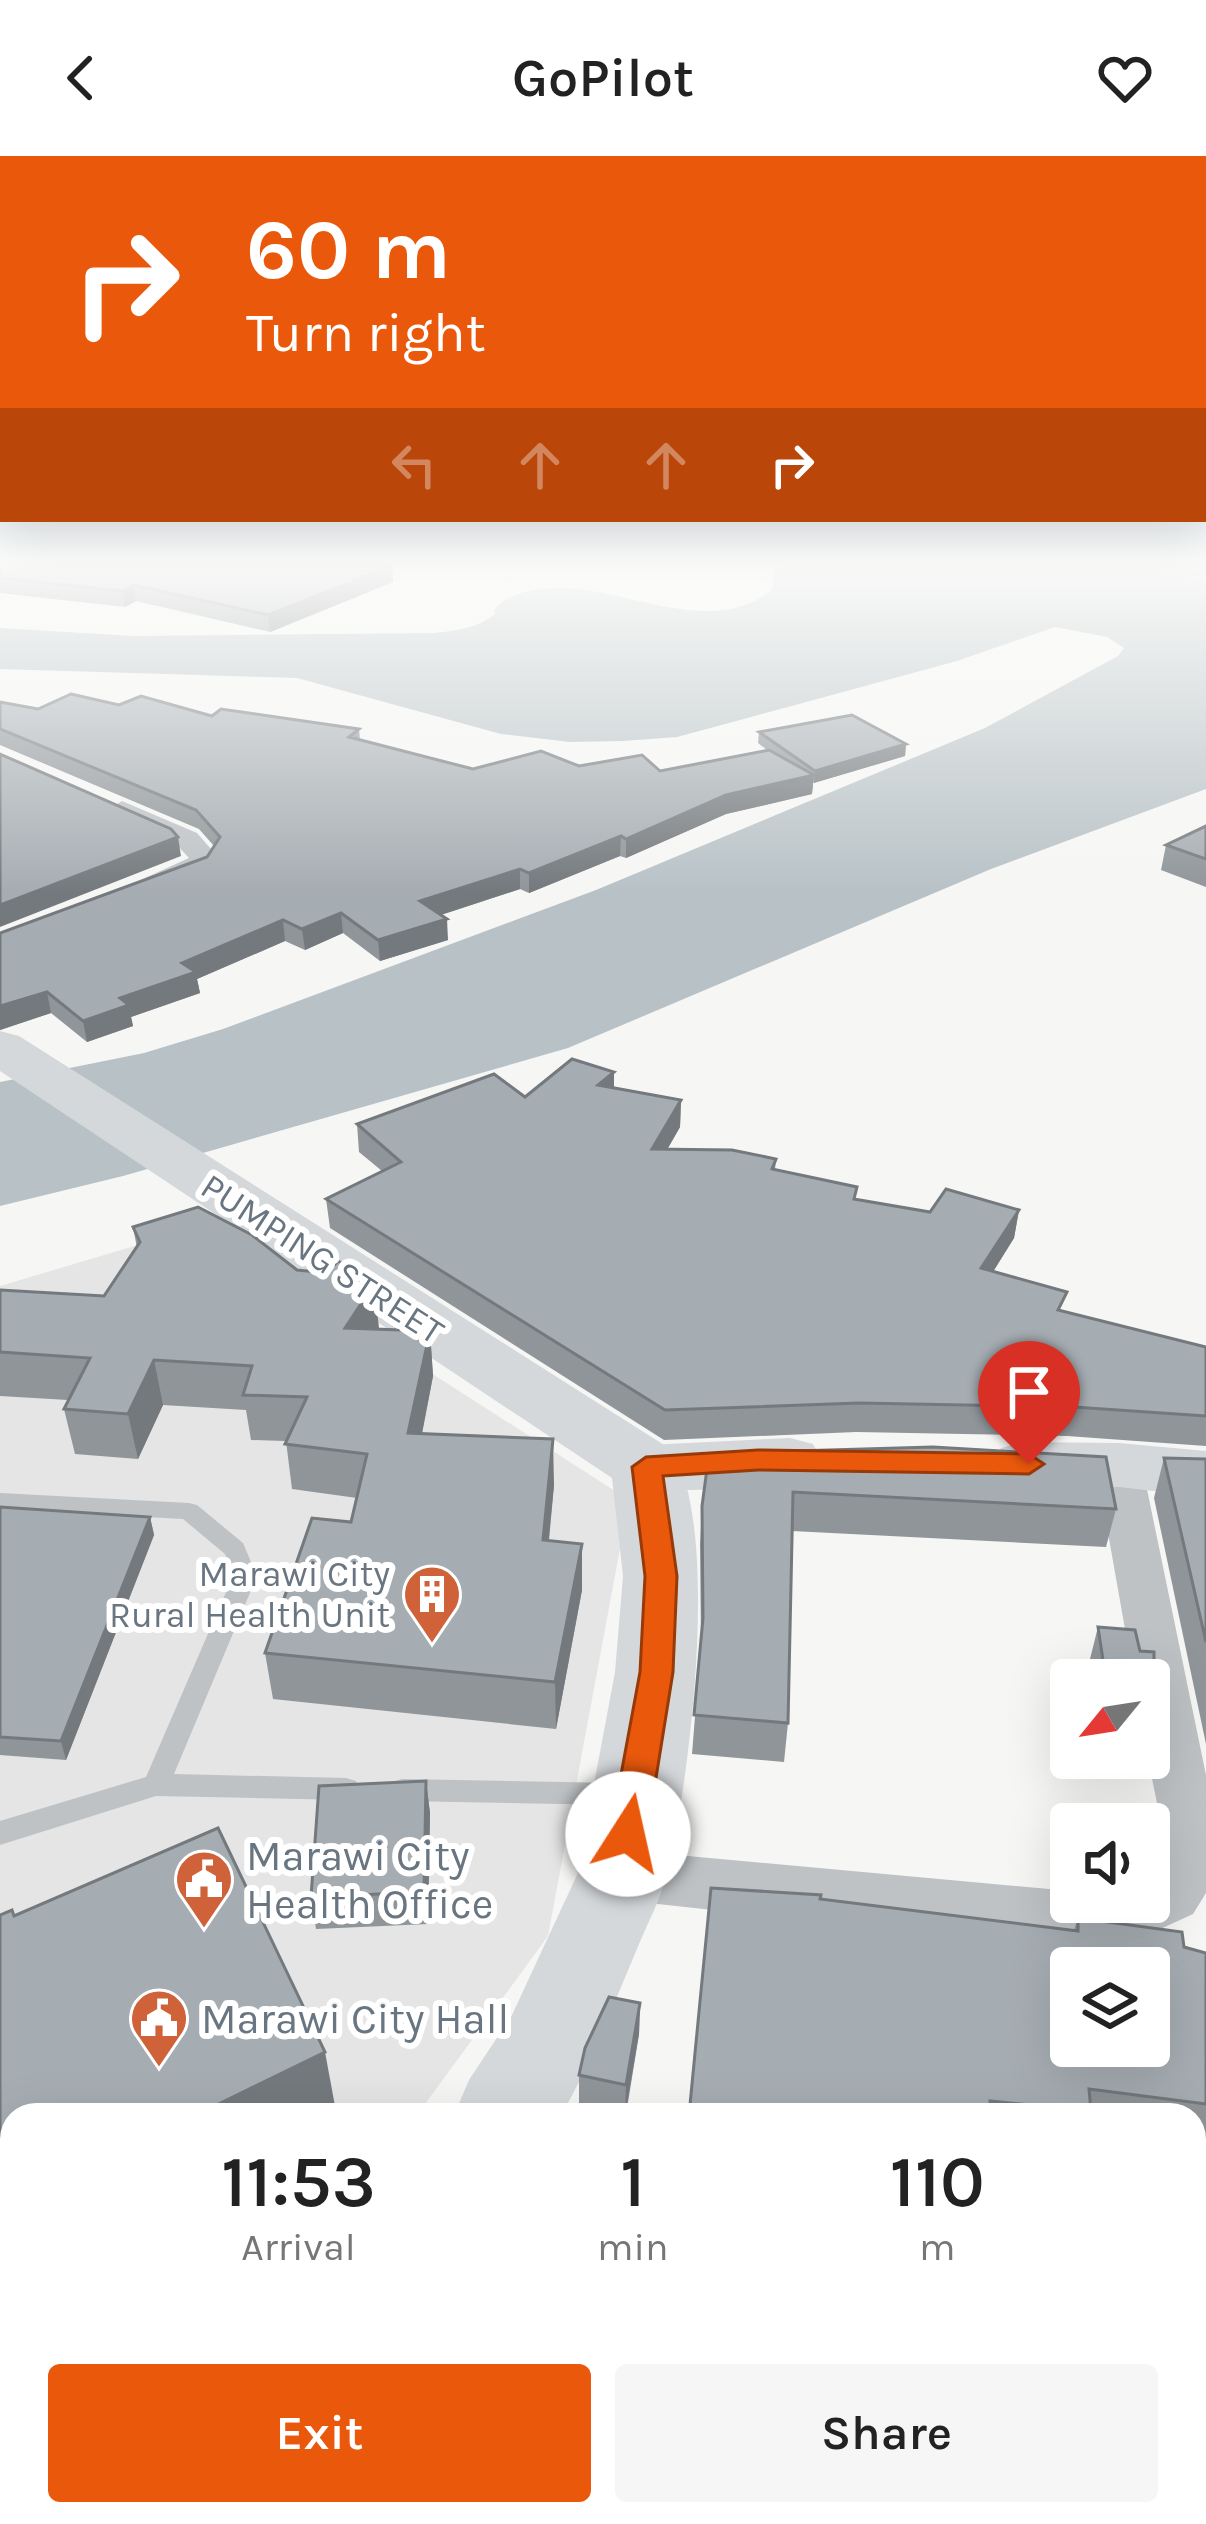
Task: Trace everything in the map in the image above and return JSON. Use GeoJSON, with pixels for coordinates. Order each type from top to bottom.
{"type":"FeatureCollection","features":[{"type":"Feature","properties":{"kind":"main road","name":"PUMPING STREET"},"geometry":{"type":"LineString","coordinates":[[0,1047],[646,1467]]}},
{"type":"Feature","properties":{"kind":"main road"},"geometry":{"type":"LineString","coordinates":[[512,2103],[547,2047],[629,1834],[656,1672],[661,1576],[646,1467],[758,1460],[848,1461]]}},
{"type":"Feature","properties":{"kind":"main road"},"geometry":{"type":"LineString","coordinates":[[961,1463],[1119,1465],[1206,1474]]}},
{"type":"Feature","properties":{"kind":"street"},"geometry":{"type":"LineString","coordinates":[[88,794],[187,839],[204,856],[198,866],[120,898]]}},
{"type":"Feature","properties":{"kind":"street"},"geometry":{"type":"LineString","coordinates":[[629,1834],[854,1903],[1078,1916],[1135,1913],[1175,1894],[1185,1881],[1189,1861],[1186,1813],[1119,1465]]}},
{"type":"Feature","properties":{"kind":"lane"},"geometry":{"type":"LineString","coordinates":[[0,1501],[189,1511],[235,1549],[245,1576],[156,1785]]}},
{"type":"Feature","properties":{"kind":"lane"},"geometry":{"type":"LineString","coordinates":[[0,1833],[156,1785],[629,1834]]}},
{"type":"Feature","properties":{"kind":"shaded area"},"geometry":{"type":"Polygon","coordinates":[[[83,672],[918,672],[677,737],[570,742],[501,734],[297,678],[83,672]]]}},
{"type":"Feature","properties":{"kind":"shaded area"},"geometry":{"type":"Polygon","coordinates":[[[1089,672],[1206,672],[1206,789],[991,869],[568,1048],[123,1176],[0,1206],[0,1082],[144,1053],[223,1029],[596,890],[985,728],[1089,672]]]}},
{"type":"Feature","properties":{"kind":"shaded area"},"geometry":{"type":"Polygon","coordinates":[[[202,1226],[629,1500],[548,1936],[426,2103],[0,2103],[0,1286],[202,1226]]]}},
{"type":"Feature","properties":{"kind":"building"},"geometry":{"type":"Polygon","coordinates":[[[71,694],[119,705],[141,696],[212,716],[221,709],[359,729],[349,737],[473,769],[541,751],[579,766],[642,755],[660,771],[769,750],[814,775],[726,795],[626,839],[621,836],[529,873],[520,869],[420,901],[447,919],[378,940],[341,913],[302,929],[283,920],[182,963],[196,972],[120,998],[129,1005],[83,1021],[47,992],[0,1006],[0,933],[207,857],[220,837],[196,810],[0,729],[0,702],[38,709],[71,694]]]}},
{"type":"Feature","properties":{"kind":"building"},"geometry":{"type":"Polygon","coordinates":[[[852,715],[906,744],[815,771],[759,732],[852,715]]]}},
{"type":"Feature","properties":{"kind":"building"},"geometry":{"type":"Polygon","coordinates":[[[0,754],[171,829],[178,837],[0,905],[0,754]]]}},
{"type":"Feature","properties":{"kind":"building"},"geometry":{"type":"Polygon","coordinates":[[[1206,826],[1206,859],[1166,845],[1206,826]]]}},
{"type":"Feature","properties":{"kind":"building"},"geometry":{"type":"Polygon","coordinates":[[[572,1059],[614,1072],[598,1085],[681,1100],[652,1149],[732,1150],[776,1159],[772,1169],[857,1187],[854,1199],[930,1212],[946,1189],[1019,1210],[981,1268],[1067,1292],[1058,1310],[1206,1347],[1206,1416],[1074,1407],[859,1403],[665,1410],[326,1199],[401,1162],[357,1124],[494,1074],[525,1097],[572,1059]]]}},
{"type":"Feature","properties":{"kind":"building"},"geometry":{"type":"Polygon","coordinates":[[[198,1207],[252,1235],[297,1270],[327,1273],[338,1261],[374,1284],[345,1328],[430,1331],[408,1433],[553,1439],[543,1540],[582,1544],[555,1682],[265,1653],[312,1518],[351,1522],[367,1454],[285,1444],[307,1397],[243,1395],[252,1366],[154,1360],[128,1414],[64,1409],[90,1358],[0,1352],[0,1290],[104,1296],[140,1242],[133,1227],[198,1207]]]}},
{"type":"Feature","properties":{"kind":"building"},"geometry":{"type":"Polygon","coordinates":[[[933,1447],[1106,1457],[1116,1509],[793,1492],[788,1723],[694,1715],[703,1618],[702,1506],[709,1454],[810,1457],[794,1451],[933,1447]]]}},
{"type":"Feature","properties":{"kind":"building"},"geometry":{"type":"Polygon","coordinates":[[[1164,1458],[1206,1459],[1206,1642],[1164,1458]]]}},
{"type":"Feature","properties":{"kind":"building"},"geometry":{"type":"Polygon","coordinates":[[[0,1507],[150,1517],[61,1741],[0,1737],[0,1507]]]}},
{"type":"Feature","properties":{"kind":"building"},"geometry":{"type":"Polygon","coordinates":[[[1098,1627],[1135,1630],[1140,1651],[1154,1652],[1154,1659],[1103,1659],[1098,1627]]]}},
{"type":"Feature","properties":{"kind":"building"},"geometry":{"type":"Polygon","coordinates":[[[426,1781],[424,1892],[311,1897],[319,1786],[426,1781]]]}},
{"type":"Feature","properties":{"kind":"building","name":"Marawi City Hall"},"geometry":{"type":"Polygon","coordinates":[[[218,1828],[325,2052],[221,2103],[0,2103],[0,1915],[12,1910],[14,1916],[218,1828]]]}},
{"type":"Feature","properties":{"kind":"building"},"geometry":{"type":"Polygon","coordinates":[[[711,1888],[821,1895],[820,1899],[1078,1931],[1078,1923],[1115,1923],[1182,1932],[1184,1947],[1206,1953],[1206,2103],[1089,2089],[1090,2103],[690,2103],[711,1888]]]}},
{"type":"Feature","properties":{"kind":"building"},"geometry":{"type":"Polygon","coordinates":[[[609,1997],[640,2003],[626,2085],[579,2075],[585,2048],[609,1997]]]}},
{"type":"Feature","properties":{"kind":"place","name":"Marawi City Rural Health Unit"},"geometry":{"type":"Point","coordinates":[432,1645]}},
{"type":"Feature","properties":{"kind":"place","name":"Marawi City Health Office"},"geometry":{"type":"Point","coordinates":[204,1930]}},
{"type":"Feature","properties":{"kind":"place","name":"Marawi City Hall"},"geometry":{"type":"Point","coordinates":[159,2069]}},
{"type":"Feature","properties":{"kind":"route"},"geometry":{"type":"LineString","coordinates":[[628,1834],[656,1672],[661,1576],[646,1467],[758,1460],[1029,1464]]}}]}
